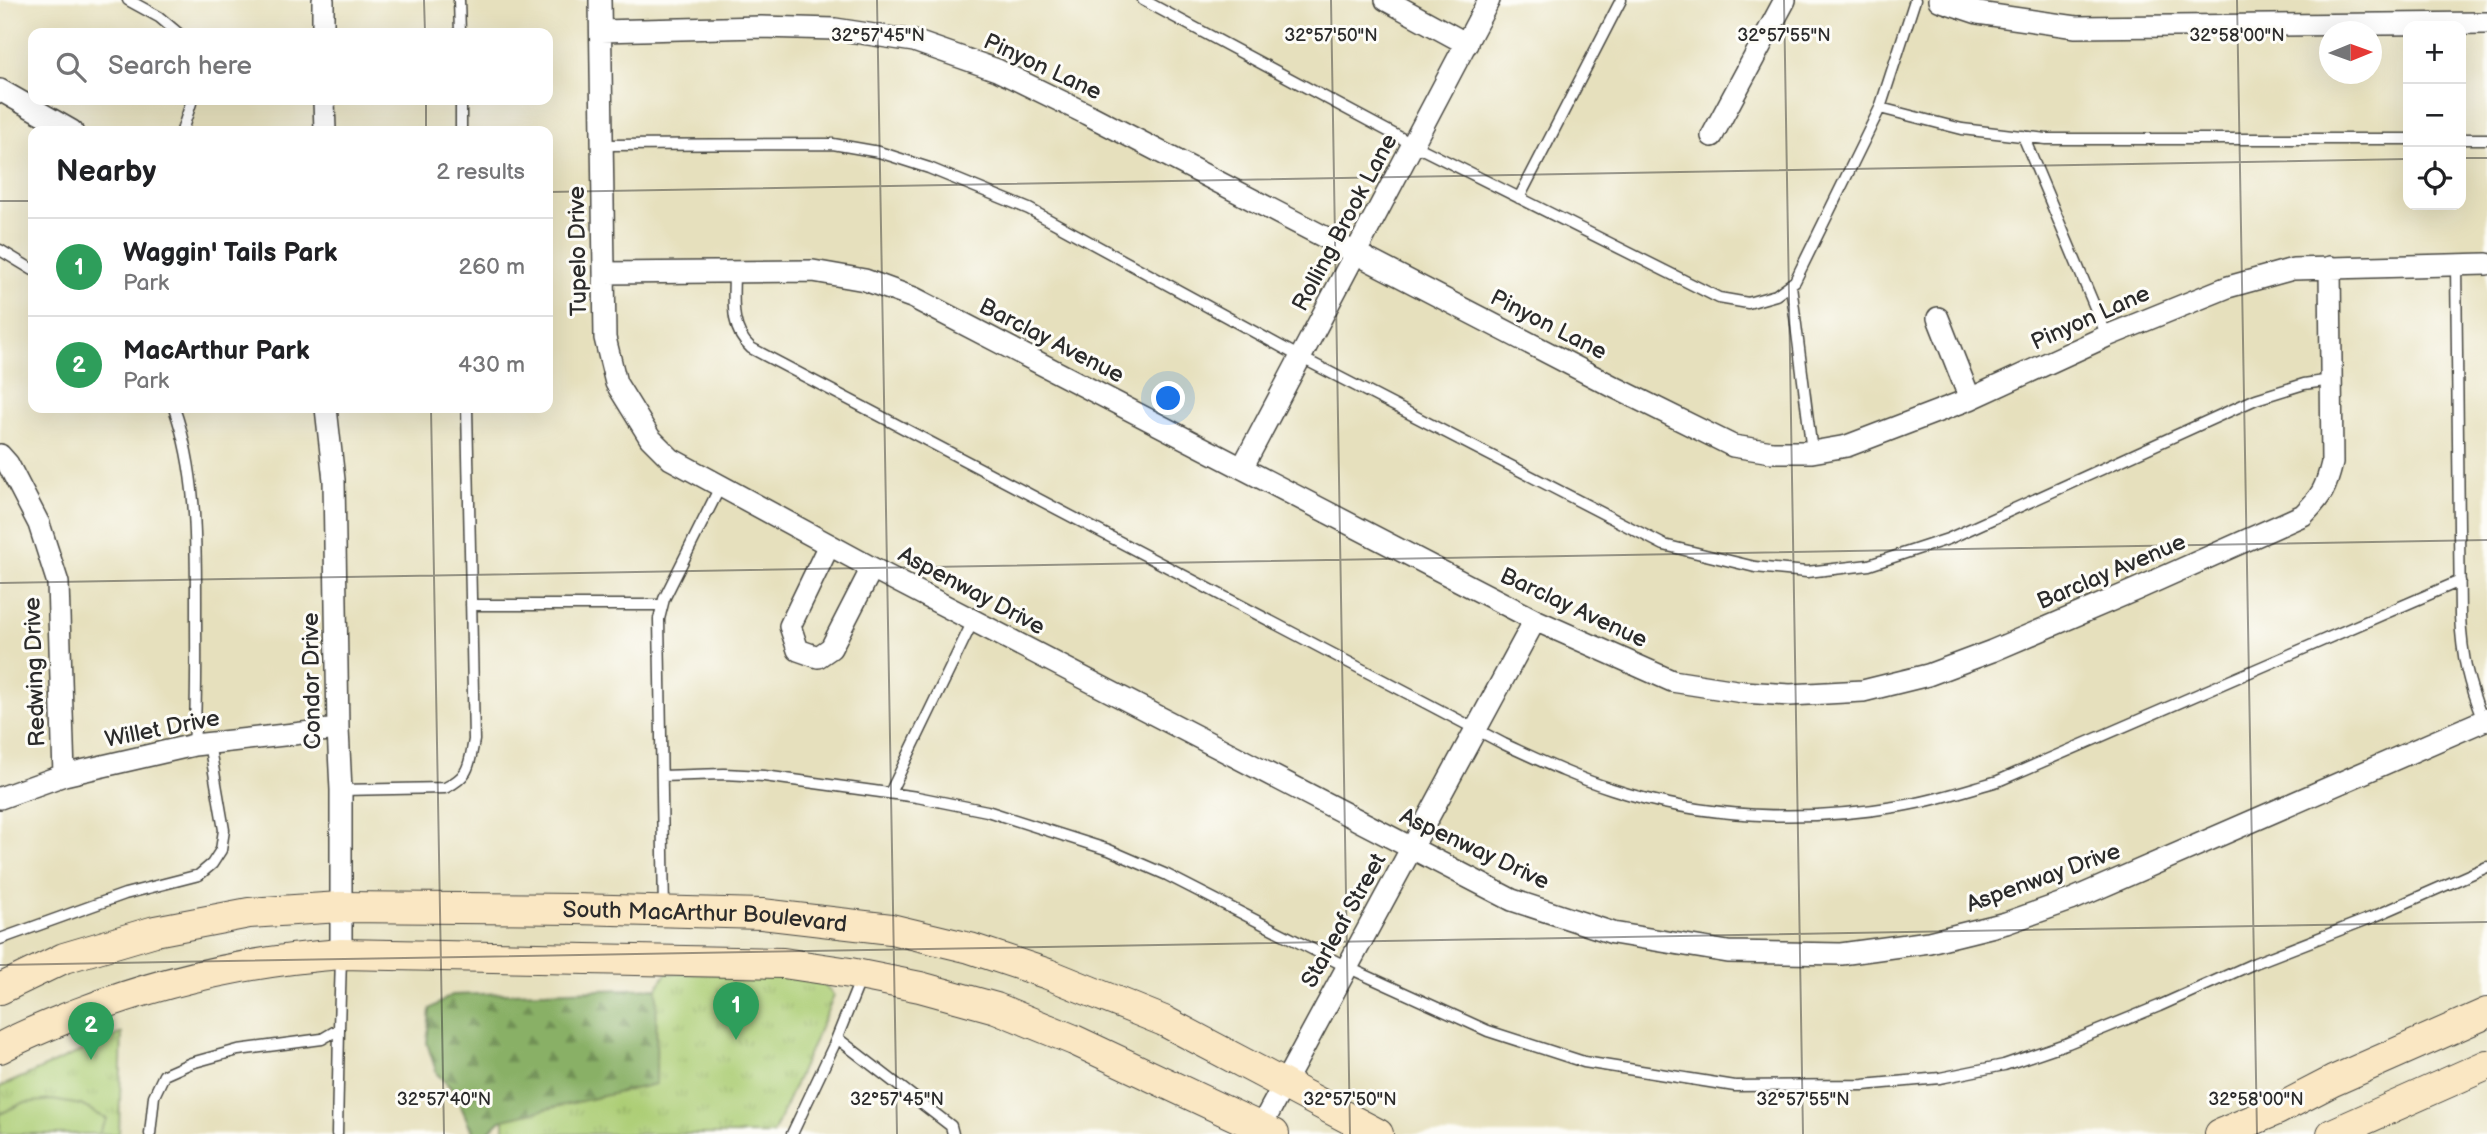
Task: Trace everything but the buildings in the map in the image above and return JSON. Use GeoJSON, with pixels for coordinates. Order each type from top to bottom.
{"type":"FeatureCollection","features":[{"type":"Feature","properties":{"kind":"main road","name":"South MacArthur Boulevard"},"geometry":{"type":"LineString","coordinates":[[0,989],[64,958],[155,931],[248,913],[340,907],[762,914],[891,929],[970,948],[1048,974],[1164,1021],[1378,1134]]}},
{"type":"Feature","properties":{"kind":"main road","name":"South MacArthur Boulevard"},"geometry":{"type":"LineString","coordinates":[[0,1048],[115,999],[165,984],[252,964],[341,954],[783,962],[920,987],[996,1008],[1074,1040],[1264,1132]]}},
{"type":"Feature","properties":{"kind":"main road"},"geometry":{"type":"LineString","coordinates":[[2220,1134],[2252,1128],[2333,1081],[2487,1013]]}},
{"type":"Feature","properties":{"kind":"main road"},"geometry":{"type":"LineString","coordinates":[[2332,1134],[2487,1065]]}},
{"type":"Feature","properties":{"kind":"street"},"geometry":{"type":"LineString","coordinates":[[323,0],[323,28]]}},
{"type":"Feature","properties":{"kind":"street","name":"Tupelo Drive"},"geometry":{"type":"LineString","coordinates":[[600,0],[605,338],[616,383],[650,438],[671,459],[691,471]]}},
{"type":"Feature","properties":{"kind":"street"},"geometry":{"type":"LineString","coordinates":[[1386,0],[1467,44]]}},
{"type":"Feature","properties":{"kind":"street","name":"Rolling Brook Lane"},"geometry":{"type":"LineString","coordinates":[[1242,468],[1357,255],[1489,0]]}},
{"type":"Feature","properties":{"kind":"street"},"geometry":{"type":"LineString","coordinates":[[1712,136],[1785,0]]}},
{"type":"Feature","properties":{"kind":"street"},"geometry":{"type":"LineString","coordinates":[[1939,0],[1978,13],[2076,27],[2487,23]]}},
{"type":"Feature","properties":{"kind":"street","name":"Pinyon Lane"},"geometry":{"type":"LineString","coordinates":[[601,31],[761,27],[835,29],[914,41],[997,70],[1614,387],[1734,446],[1772,452],[1812,452],[1847,446],[1969,399],[2228,286],[2293,269],[2487,264]]}},
{"type":"Feature","properties":{"kind":"street"},"geometry":{"type":"LineString","coordinates":[[0,90],[63,126]]}},
{"type":"Feature","properties":{"kind":"street"},"geometry":{"type":"LineString","coordinates":[[324,105],[325,126]]}},
{"type":"Feature","properties":{"kind":"street","name":"Barclay Avenue"},"geometry":{"type":"LineString","coordinates":[[604,273],[813,271],[865,280],[914,298],[1535,620],[1672,681],[1743,692],[1790,695],[1863,691],[1928,675],[1992,651],[2135,590],[2303,515],[2318,501],[2326,488],[2332,463],[2330,267]]}},
{"type":"Feature","properties":{"kind":"street"},"geometry":{"type":"LineString","coordinates":[[1938,318],[1969,399]]}},
{"type":"Feature","properties":{"kind":"street","name":"Condor Drive"},"geometry":{"type":"LineString","coordinates":[[327,413],[334,480],[341,790],[341,954]]}},
{"type":"Feature","properties":{"kind":"street","name":"Redwing Drive"},"geometry":{"type":"LineString","coordinates":[[0,455],[8,464],[39,524],[58,583],[64,775]]}},
{"type":"Feature","properties":{"kind":"street","name":"Aspenway Drive"},"geometry":{"type":"LineString","coordinates":[[691,471],[973,621],[1512,900],[1613,933],[1728,951],[1840,954],[1929,942],[2006,923],[2071,900],[2485,720]]}},
{"type":"Feature","properties":{"kind":"street"},"geometry":{"type":"LineString","coordinates":[[830,545],[790,626],[798,650],[818,657],[831,648],[872,568]]}},
{"type":"Feature","properties":{"kind":"street","name":"Starleaf Street"},"geometry":{"type":"LineString","coordinates":[[1264,1132],[1284,1083],[1535,620]]}},
{"type":"Feature","properties":{"kind":"street","name":"Willet Drive"},"geometry":{"type":"LineString","coordinates":[[0,798],[64,775],[202,744],[338,729]]}},
{"type":"Feature","properties":{"kind":"lane"},"geometry":{"type":"LineString","coordinates":[[128,0],[159,17],[172,28]]}},
{"type":"Feature","properties":{"kind":"lane"},"geometry":{"type":"LineString","coordinates":[[459,0],[460,28]]}},
{"type":"Feature","properties":{"kind":"lane"},"geometry":{"type":"LineString","coordinates":[[1143,0],[1519,198],[1719,298],[1748,303],[1776,295],[1791,285],[1880,108],[1915,0]]}},
{"type":"Feature","properties":{"kind":"lane"},"geometry":{"type":"LineString","coordinates":[[1519,198],[1621,0]]}},
{"type":"Feature","properties":{"kind":"lane"},"geometry":{"type":"LineString","coordinates":[[184,126],[191,105]]}},
{"type":"Feature","properties":{"kind":"lane"},"geometry":{"type":"LineString","coordinates":[[461,105],[461,126]]}},
{"type":"Feature","properties":{"kind":"lane"},"geometry":{"type":"LineString","coordinates":[[1880,108],[1962,129],[2046,139],[2403,139]]}},
{"type":"Feature","properties":{"kind":"lane"},"geometry":{"type":"LineString","coordinates":[[2023,136],[2107,337]]}},
{"type":"Feature","properties":{"kind":"lane"},"geometry":{"type":"LineString","coordinates":[[2466,139],[2487,139]]}},
{"type":"Feature","properties":{"kind":"lane"},"geometry":{"type":"LineString","coordinates":[[602,145],[832,144],[879,152],[929,168],[1029,209],[1301,358],[1664,545],[1755,567],[1807,572],[1869,565],[1948,539],[2256,399],[2304,384],[2331,380]]}},
{"type":"Feature","properties":{"kind":"lane"},"geometry":{"type":"LineString","coordinates":[[0,250],[28,267]]}},
{"type":"Feature","properties":{"kind":"lane"},"geometry":{"type":"LineString","coordinates":[[2456,265],[2462,655],[2470,686],[2485,720]]}},
{"type":"Feature","properties":{"kind":"lane"},"geometry":{"type":"LineString","coordinates":[[734,271],[736,329],[741,340],[751,348],[1476,729],[1556,768],[1613,790],[1662,803],[1776,816],[1830,815],[1902,806],[1998,781],[2459,581]]}},
{"type":"Feature","properties":{"kind":"lane"},"geometry":{"type":"LineString","coordinates":[[1791,285],[1812,452]]}},
{"type":"Feature","properties":{"kind":"lane"},"geometry":{"type":"LineString","coordinates":[[0,939],[125,894],[199,875],[212,864],[221,850],[224,830],[202,744],[191,481],[185,438],[176,413]]}},
{"type":"Feature","properties":{"kind":"lane"},"geometry":{"type":"LineString","coordinates":[[341,790],[445,788],[460,781],[468,765],[474,740],[467,413]]}},
{"type":"Feature","properties":{"kind":"lane"},"geometry":{"type":"LineString","coordinates":[[664,911],[659,619],[662,605],[720,487]]}},
{"type":"Feature","properties":{"kind":"lane"},"geometry":{"type":"LineString","coordinates":[[471,606],[662,605]]}},
{"type":"Feature","properties":{"kind":"lane"},"geometry":{"type":"LineString","coordinates":[[890,793],[973,621]]}},
{"type":"Feature","properties":{"kind":"lane"},"geometry":{"type":"LineString","coordinates":[[662,776],[764,776],[890,793],[987,811],[1110,850],[1167,875],[1347,967],[1488,1031],[1584,1062],[1735,1086],[1863,1085],[1940,1078],[2004,1065],[2068,1043],[2159,1006],[2255,963],[2373,917],[2487,867]]}},
{"type":"Feature","properties":{"kind":"lane"},"geometry":{"type":"LineString","coordinates":[[337,1134],[341,954]]}},
{"type":"Feature","properties":{"kind":"lane"},"geometry":{"type":"LineString","coordinates":[[792,1134],[837,1038],[862,975]]}},
{"type":"Feature","properties":{"kind":"lane"},"geometry":{"type":"LineString","coordinates":[[150,1134],[154,1096],[164,1075],[191,1063],[238,1051],[321,1038],[339,1029]]}},
{"type":"Feature","properties":{"kind":"lane"},"geometry":{"type":"LineString","coordinates":[[837,1038],[951,1126],[953,1134]]}},
{"type":"Feature","properties":{"kind":"green space"},"geometry":{"type":"Polygon","coordinates":[[[666,973],[818,976],[834,996],[773,1134],[504,1134],[504,1119],[656,1084],[657,988],[666,973]]]}},
{"type":"Feature","properties":{"kind":"green space"},"geometry":{"type":"Polygon","coordinates":[[[657,988],[656,1084],[501,1120],[486,1134],[473,1134],[455,1092],[437,1074],[427,1043],[430,1009],[452,995],[657,988]]]}},
{"type":"Feature","properties":{"kind":"green space"},"geometry":{"type":"Polygon","coordinates":[[[122,1033],[119,1134],[0,1134],[0,1087],[122,1033]]]}},
{"type":"Feature","properties":{"kind":"green space"},"geometry":{"type":"Polygon","coordinates":[[[52,1100],[81,1105],[107,1119],[98,1134],[0,1134],[0,1114],[23,1103],[52,1100]]]}},
{"type":"Feature","properties":{"kind":"place","name":"Waggin' Tails Park"},"geometry":{"type":"Point","coordinates":[736,1040]}},
{"type":"Feature","properties":{"kind":"place","name":"MacArthur Park"},"geometry":{"type":"Point","coordinates":[91,1060]}}]}
